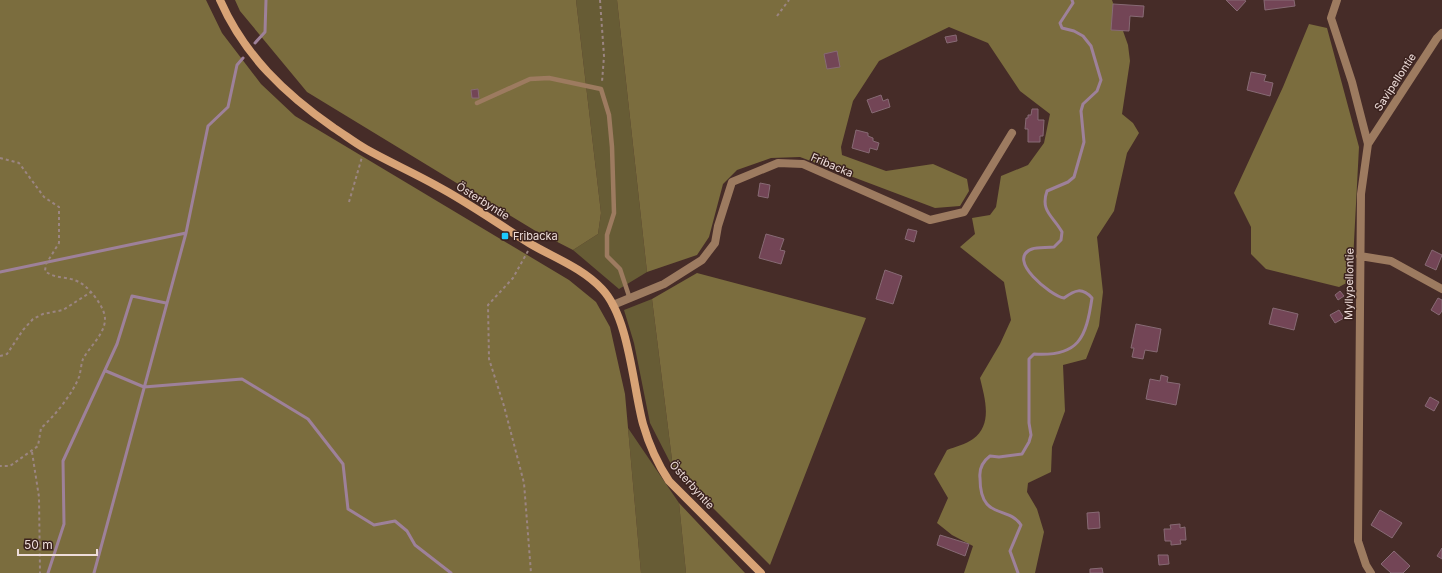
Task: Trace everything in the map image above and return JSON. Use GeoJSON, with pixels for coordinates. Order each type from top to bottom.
{"type":"FeatureCollection","features":[{"type":"Feature","properties":{"kind":"street","name":"Österbyntie"},"geometry":{"type":"LineString","coordinates":[[220,0],[228,19],[248,49],[271,75],[302,105],[364,148],[438,186],[532,244],[565,261],[589,276],[604,291],[613,305],[622,326],[643,423],[660,467],[669,481],[761,573]]}},
{"type":"Feature","properties":{"kind":"street","name":"Myllypellontie"},"geometry":{"type":"LineString","coordinates":[[1337,0],[1331,18],[1352,82],[1368,144],[1361,194],[1358,541],[1366,565],[1371,573]]}},
{"type":"Feature","properties":{"kind":"street","name":"Savipellontie"},"geometry":{"type":"LineString","coordinates":[[1368,144],[1437,38],[1442,34]]}},
{"type":"Feature","properties":{"kind":"street","name":"Fribacka"},"geometry":{"type":"LineString","coordinates":[[613,305],[664,284],[702,260],[715,243],[718,226],[732,182],[778,163],[803,164],[930,220],[964,212],[1012,133]]}},
{"type":"Feature","properties":{"kind":"street"},"geometry":{"type":"LineString","coordinates":[[1360,256],[1391,261],[1442,290]]}},
{"type":"Feature","properties":{"kind":"lane"},"geometry":{"type":"LineString","coordinates":[[477,103],[530,79],[549,78],[601,90],[608,115],[612,147],[614,213],[607,235],[607,256],[620,269],[630,299]]}},
{"type":"Feature","properties":{"kind":"path"},"geometry":{"type":"LineString","coordinates":[[600,0],[604,56],[601,90]]}},
{"type":"Feature","properties":{"kind":"path"},"geometry":{"type":"LineString","coordinates":[[777,16],[789,0]]}},
{"type":"Feature","properties":{"kind":"path"},"geometry":{"type":"LineString","coordinates":[[349,202],[364,148]]}},
{"type":"Feature","properties":{"kind":"path"},"geometry":{"type":"LineString","coordinates":[[0,158],[19,162],[44,197],[59,207],[59,242],[46,264],[46,271],[50,275],[70,278],[82,284],[91,292],[103,311],[105,320],[102,331],[83,360],[79,376],[74,386],[49,421],[41,428],[38,446],[32,452],[10,466],[0,466]]}},
{"type":"Feature","properties":{"kind":"path"},"geometry":{"type":"LineString","coordinates":[[531,573],[524,483],[504,406],[489,359],[488,305],[513,278],[532,244]]}},
{"type":"Feature","properties":{"kind":"path"},"geometry":{"type":"LineString","coordinates":[[0,356],[8,354],[23,330],[33,319],[43,314],[63,310],[91,292]]}},
{"type":"Feature","properties":{"kind":"path"},"geometry":{"type":"LineString","coordinates":[[32,452],[39,497],[40,573]]}},
{"type":"Feature","properties":{"kind":"shaded area"},"geometry":{"type":"Polygon","coordinates":[[[0,0],[206,0],[222,33],[261,84],[295,116],[569,280],[596,302],[610,327],[625,394],[641,573],[0,573],[0,0]]]}},
{"type":"Feature","properties":{"kind":"shaded area"},"geometry":{"type":"Polygon","coordinates":[[[235,0],[576,0],[601,213],[598,234],[573,250],[534,230],[307,92],[240,11],[235,0]]]}},
{"type":"Feature","properties":{"kind":"shaded area"},"geometry":{"type":"Polygon","coordinates":[[[576,0],[617,0],[647,272],[619,289],[573,250],[598,234],[601,213],[576,0]]]}},
{"type":"Feature","properties":{"kind":"shaded area"},"geometry":{"type":"Polygon","coordinates":[[[617,0],[1112,0],[1128,45],[1130,61],[1122,114],[1133,123],[1139,133],[1127,153],[1114,211],[1097,237],[1103,292],[1099,326],[1086,359],[1063,365],[1065,411],[1052,447],[1051,472],[1028,483],[1027,492],[1037,509],[1044,532],[1035,573],[964,573],[973,546],[952,535],[937,523],[948,498],[934,474],[947,450],[973,439],[983,426],[986,411],[980,378],[1000,344],[1011,320],[1004,282],[960,247],[975,234],[972,218],[990,215],[996,207],[1001,176],[1028,165],[1044,143],[1050,114],[1020,91],[988,43],[949,27],[879,61],[853,101],[841,147],[842,155],[886,171],[933,164],[967,179],[969,191],[960,206],[935,208],[800,157],[771,158],[737,170],[723,184],[709,237],[697,255],[647,272],[617,0]]]}},
{"type":"Feature","properties":{"kind":"shaded area"},"geometry":{"type":"Polygon","coordinates":[[[1309,24],[1327,28],[1359,147],[1352,280],[1339,287],[1266,269],[1251,254],[1251,227],[1234,193],[1283,87],[1309,24]]]}},
{"type":"Feature","properties":{"kind":"shaded area"},"geometry":{"type":"Polygon","coordinates":[[[697,273],[866,318],[770,565],[673,468],[652,299],[697,273]]]}},
{"type":"Feature","properties":{"kind":"shaded area"},"geometry":{"type":"Polygon","coordinates":[[[652,299],[673,468],[650,423],[634,343],[624,310],[652,299]]]}},
{"type":"Feature","properties":{"kind":"shaded area"},"geometry":{"type":"Polygon","coordinates":[[[628,428],[679,503],[686,573],[641,573],[628,428]]]}},
{"type":"Feature","properties":{"kind":"shaded area"},"geometry":{"type":"Polygon","coordinates":[[[679,503],[745,573],[686,573],[679,503]]]}},
{"type":"Feature","properties":{"kind":"building"},"geometry":{"type":"Polygon","coordinates":[[[1226,0],[1244,0],[1246,1],[1237,11],[1226,0]]]}},
{"type":"Feature","properties":{"kind":"building"},"geometry":{"type":"Polygon","coordinates":[[[1264,0],[1294,0],[1295,6],[1265,10],[1264,0]]]}},
{"type":"Feature","properties":{"kind":"building"},"geometry":{"type":"Polygon","coordinates":[[[1113,4],[1144,6],[1143,17],[1130,16],[1129,31],[1111,30],[1113,4]]]}},
{"type":"Feature","properties":{"kind":"building"},"geometry":{"type":"Polygon","coordinates":[[[956,35],[957,41],[947,43],[945,37],[956,35]]]}},
{"type":"Feature","properties":{"kind":"building"},"geometry":{"type":"Polygon","coordinates":[[[837,51],[840,67],[827,69],[824,54],[837,51]]]}},
{"type":"Feature","properties":{"kind":"building"},"geometry":{"type":"Polygon","coordinates":[[[1251,72],[1266,75],[1264,81],[1273,83],[1270,96],[1247,90],[1251,72]]]}},
{"type":"Feature","properties":{"kind":"building"},"geometry":{"type":"Polygon","coordinates":[[[478,89],[479,98],[472,98],[471,90],[478,89]]]}},
{"type":"Feature","properties":{"kind":"building"},"geometry":{"type":"Polygon","coordinates":[[[881,95],[883,101],[888,99],[890,107],[872,113],[867,100],[881,95]]]}},
{"type":"Feature","properties":{"kind":"building"},"geometry":{"type":"Polygon","coordinates":[[[1032,109],[1038,109],[1038,120],[1044,120],[1043,136],[1040,136],[1040,142],[1028,142],[1028,129],[1025,129],[1026,118],[1028,118],[1028,115],[1031,115],[1032,109]]]}},
{"type":"Feature","properties":{"kind":"building"},"geometry":{"type":"Polygon","coordinates":[[[856,130],[868,133],[868,136],[873,138],[873,141],[879,143],[877,150],[870,148],[869,153],[852,148],[856,130]]]}},
{"type":"Feature","properties":{"kind":"building"},"geometry":{"type":"Polygon","coordinates":[[[760,183],[770,185],[768,198],[758,196],[760,183]]]}},
{"type":"Feature","properties":{"kind":"building"},"geometry":{"type":"Polygon","coordinates":[[[908,229],[917,231],[914,242],[905,239],[908,229]]]}},
{"type":"Feature","properties":{"kind":"building"},"geometry":{"type":"Polygon","coordinates":[[[766,234],[784,239],[780,250],[785,251],[781,264],[759,258],[766,234]]]}},
{"type":"Feature","properties":{"kind":"building"},"geometry":{"type":"Polygon","coordinates":[[[1432,250],[1442,255],[1436,270],[1425,265],[1432,250]]]}},
{"type":"Feature","properties":{"kind":"building"},"geometry":{"type":"Polygon","coordinates":[[[885,270],[902,276],[893,304],[876,299],[885,270]]]}},
{"type":"Feature","properties":{"kind":"building"},"geometry":{"type":"Polygon","coordinates":[[[1340,291],[1344,296],[1338,300],[1335,295],[1340,291]]]}},
{"type":"Feature","properties":{"kind":"building"},"geometry":{"type":"Polygon","coordinates":[[[1438,298],[1442,300],[1442,311],[1439,315],[1431,310],[1438,298]]]}},
{"type":"Feature","properties":{"kind":"building"},"geometry":{"type":"Polygon","coordinates":[[[1273,308],[1298,314],[1294,330],[1269,324],[1273,308]]]}},
{"type":"Feature","properties":{"kind":"building"},"geometry":{"type":"Polygon","coordinates":[[[1339,310],[1344,318],[1335,323],[1330,315],[1339,310]]]}},
{"type":"Feature","properties":{"kind":"building"},"geometry":{"type":"Polygon","coordinates":[[[1136,324],[1161,329],[1157,352],[1145,350],[1143,359],[1132,357],[1134,348],[1131,348],[1136,324]]]}},
{"type":"Feature","properties":{"kind":"building"},"geometry":{"type":"Polygon","coordinates":[[[1161,375],[1168,377],[1167,382],[1180,384],[1176,405],[1146,399],[1150,379],[1160,381],[1161,375]]]}},
{"type":"Feature","properties":{"kind":"building"},"geometry":{"type":"Polygon","coordinates":[[[1430,397],[1439,402],[1434,411],[1425,406],[1430,397]]]}},
{"type":"Feature","properties":{"kind":"building"},"geometry":{"type":"Polygon","coordinates":[[[1380,510],[1402,523],[1392,538],[1371,525],[1380,510]]]}},
{"type":"Feature","properties":{"kind":"building"},"geometry":{"type":"Polygon","coordinates":[[[1099,512],[1100,528],[1088,529],[1087,513],[1099,512]]]}},
{"type":"Feature","properties":{"kind":"building"},"geometry":{"type":"Polygon","coordinates":[[[1180,524],[1180,528],[1185,527],[1186,540],[1180,540],[1181,544],[1171,545],[1171,541],[1165,541],[1164,529],[1171,529],[1170,525],[1180,524]]]}},
{"type":"Feature","properties":{"kind":"building"},"geometry":{"type":"Polygon","coordinates":[[[940,535],[969,544],[965,556],[937,545],[940,535]]]}},
{"type":"Feature","properties":{"kind":"building"},"geometry":{"type":"Polygon","coordinates":[[[1442,548],[1442,559],[1437,556],[1442,548]]]}},
{"type":"Feature","properties":{"kind":"building"},"geometry":{"type":"Polygon","coordinates":[[[1394,551],[1410,566],[1403,573],[1391,573],[1381,564],[1394,551]]]}},
{"type":"Feature","properties":{"kind":"building"},"geometry":{"type":"Polygon","coordinates":[[[1158,555],[1168,555],[1169,564],[1159,565],[1158,555]]]}},
{"type":"Feature","properties":{"kind":"building"},"geometry":{"type":"Polygon","coordinates":[[[1102,568],[1103,573],[1090,573],[1090,569],[1102,568]]]}},
{"type":"Feature","properties":{"kind":"waterway"},"geometry":{"type":"LineString","coordinates":[[255,43],[265,32],[266,0]]}},
{"type":"Feature","properties":{"kind":"waterway"},"geometry":{"type":"LineString","coordinates":[[1018,573],[1010,551],[1021,525],[1016,519],[996,510],[985,501],[981,492],[981,469],[983,463],[990,456],[999,457],[1022,454],[1031,435],[1029,423],[1029,359],[1034,354],[1061,352],[1071,348],[1078,342],[1087,324],[1092,298],[1082,291],[1072,293],[1064,298],[1058,296],[1041,284],[1033,276],[1024,261],[1025,254],[1032,249],[1054,247],[1061,240],[1062,232],[1048,213],[1045,198],[1047,191],[1068,182],[1074,177],[1084,142],[1081,111],[1083,104],[1097,91],[1101,80],[1091,46],[1083,36],[1074,31],[1062,28],[1060,23],[1073,3],[1072,0]]}},
{"type":"Feature","properties":{"kind":"waterway"},"geometry":{"type":"LineString","coordinates":[[94,573],[186,233],[208,126],[228,107],[237,65],[243,58]]}},
{"type":"Feature","properties":{"kind":"waterway"},"geometry":{"type":"LineString","coordinates":[[0,272],[186,233]]}},
{"type":"Feature","properties":{"kind":"waterway"},"geometry":{"type":"LineString","coordinates":[[48,573],[64,524],[63,461],[117,344],[132,296],[166,303]]}},
{"type":"Feature","properties":{"kind":"waterway"},"geometry":{"type":"LineString","coordinates":[[106,371],[144,387],[242,379],[308,419],[343,464],[348,509],[374,525],[395,521],[407,531],[415,545],[451,573]]}},
{"type":"Feature","properties":{"kind":"place","name":"Fribacka"},"geometry":{"type":"Point","coordinates":[505,236]}}]}
